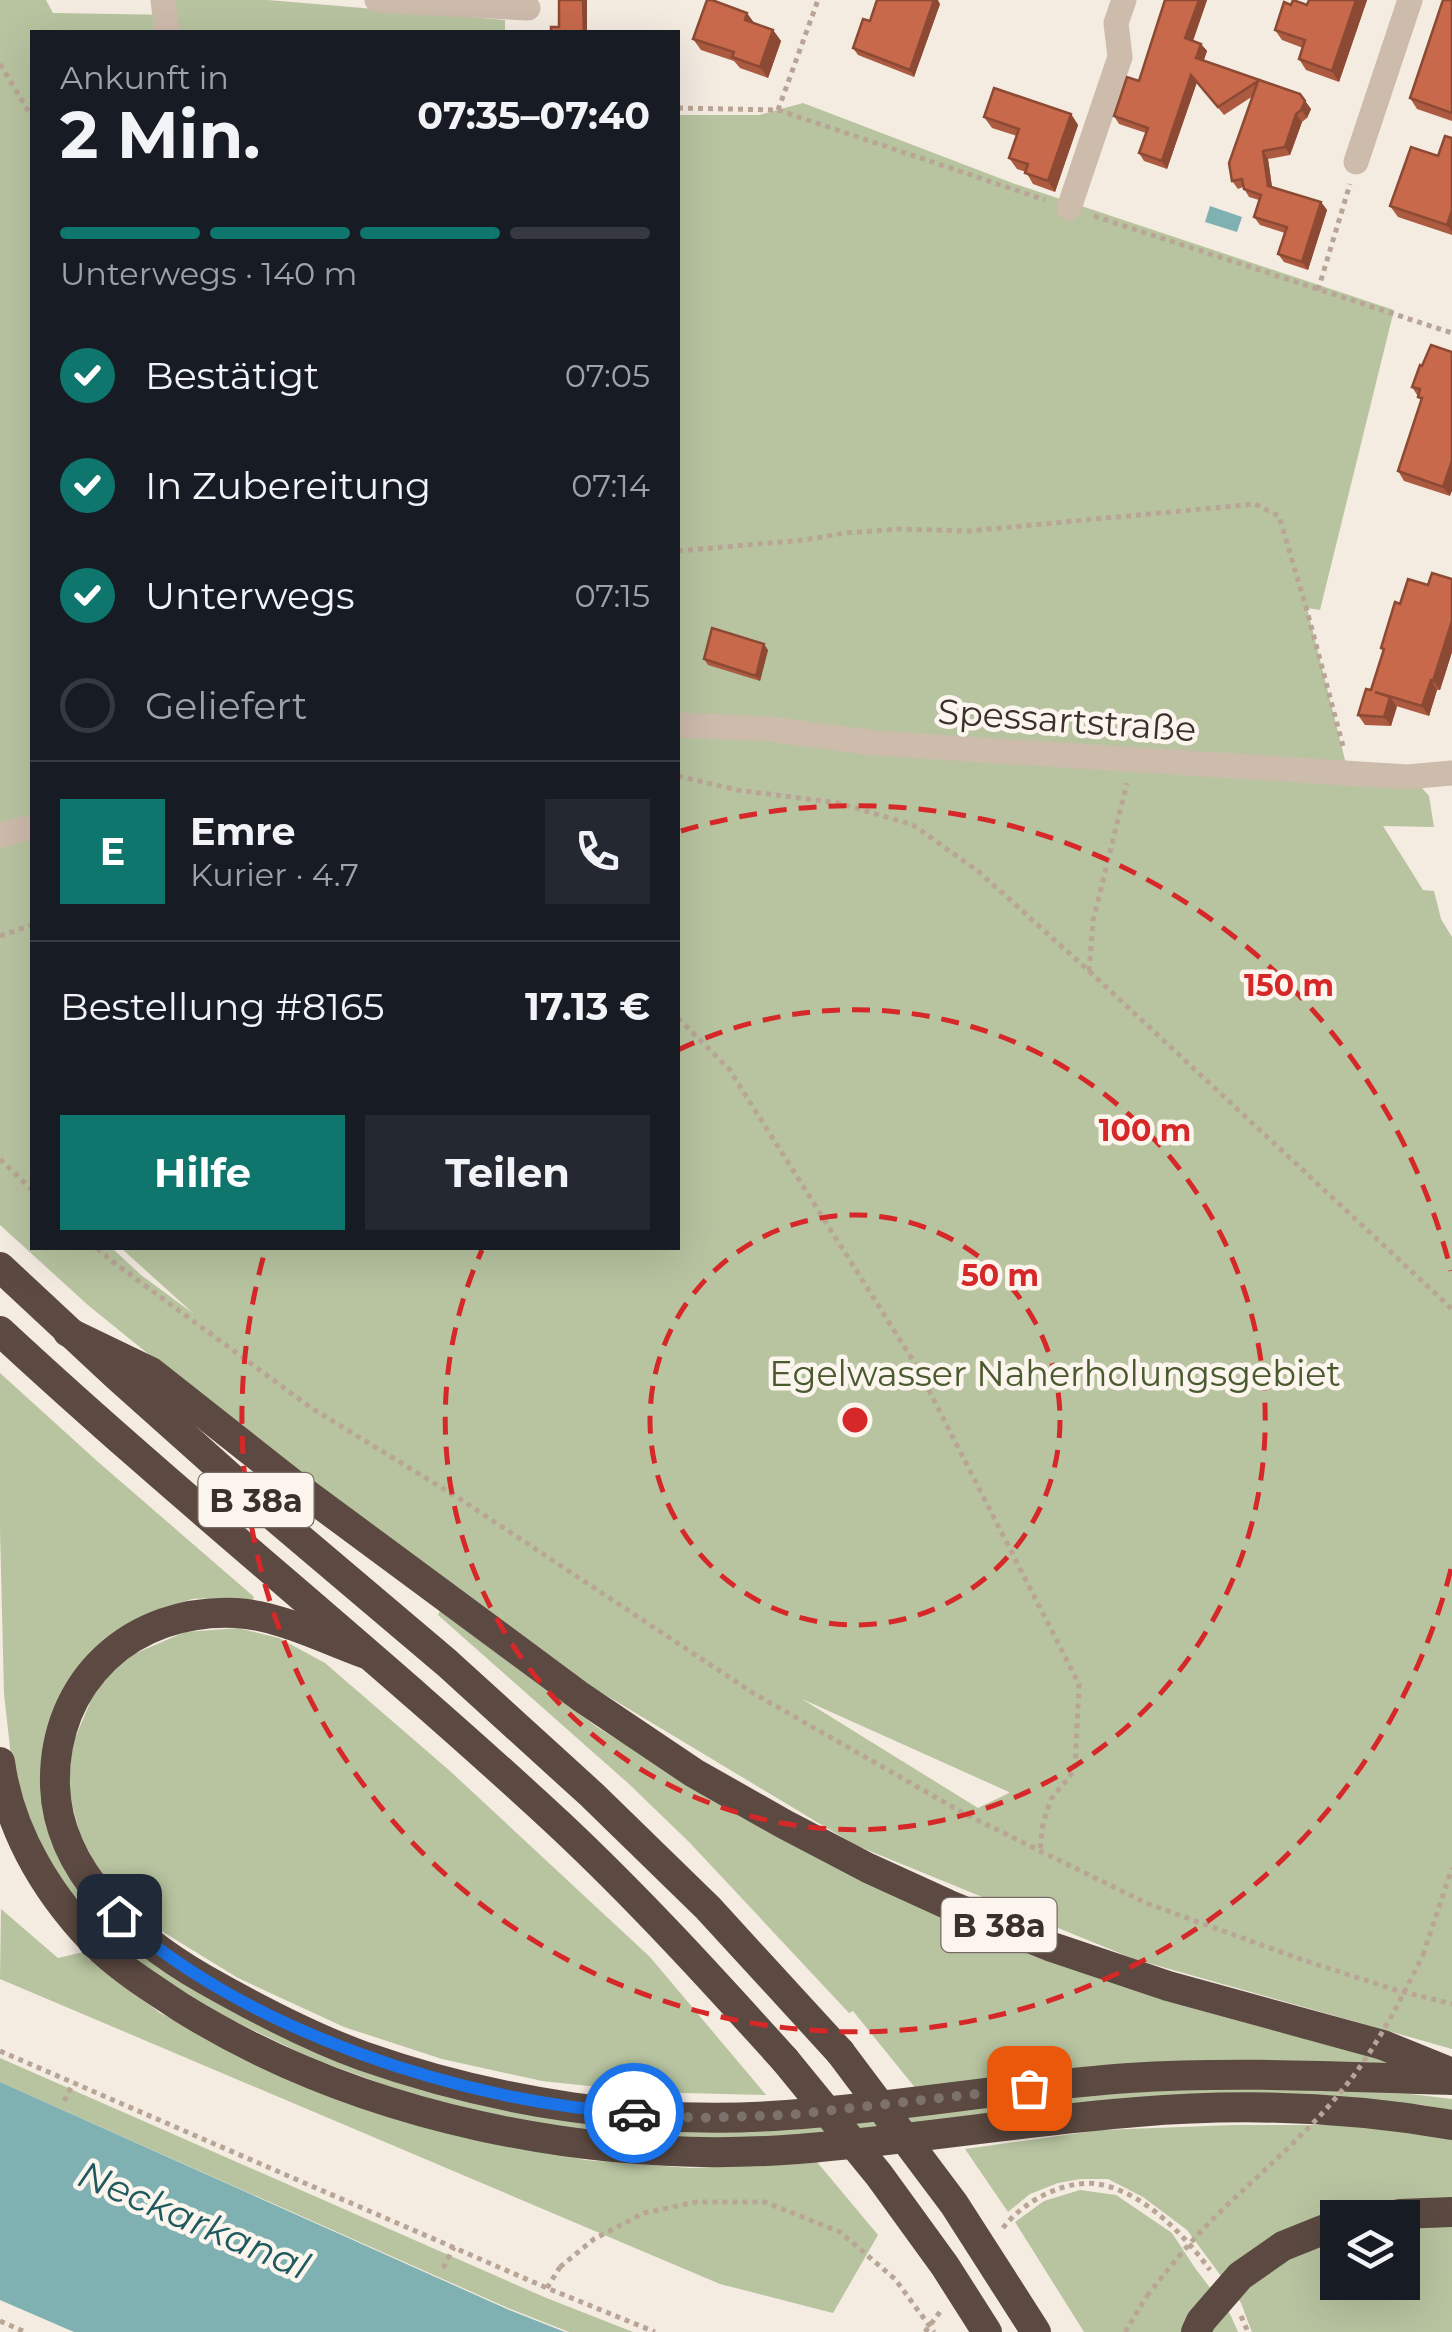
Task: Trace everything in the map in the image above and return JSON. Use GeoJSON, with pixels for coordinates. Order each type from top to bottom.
{"type":"FeatureCollection","features":[{"type":"Feature","properties":{"kind":"highway","name":"B 38a"},"geometry":{"type":"LineString","coordinates":[[0,1268],[592,1795],[708,1908],[840,2052],[954,2204],[1036,2332]]}},
{"type":"Feature","properties":{"kind":"highway","name":"B 38a"},"geometry":{"type":"LineString","coordinates":[[0,1331],[560,1826],[640,1903],[785,2060],[880,2176],[987,2332]]}},
{"type":"Feature","properties":{"kind":"highway","name":"B 38a"},"geometry":{"type":"LineString","coordinates":[[68,1332],[150,1372],[293,1484],[581,1697],[694,1773],[784,1824],[868,1868],[1049,1946],[1168,1986],[1383,2045],[1452,2077]]}},
{"type":"Feature","properties":{"kind":"highway","name":"B 38a"},"geometry":{"type":"LineString","coordinates":[[366,1654],[276,1621],[240,1613],[197,1614],[160,1623],[129,1639],[102,1660],[82,1685],[59,1737],[55,1774],[60,1826],[75,1858],[94,1888],[146,1941],[188,1970],[280,2020],[362,2055],[488,2092],[550,2104],[696,2118],[789,2115],[1105,2080],[1215,2073],[1452,2077]]}},
{"type":"Feature","properties":{"kind":"highway"},"geometry":{"type":"LineString","coordinates":[[0,1762],[12,1816],[59,1902],[104,1952],[144,1983],[202,2020],[279,2059],[354,2089],[466,2122],[619,2147],[704,2152],[796,2149],[1138,2112],[1266,2106],[1402,2116],[1452,2124]]}},
{"type":"Feature","properties":{"kind":"highway"},"geometry":{"type":"LineString","coordinates":[[1420,2213],[1452,2212]]}},
{"type":"Feature","properties":{"kind":"highway"},"geometry":{"type":"LineString","coordinates":[[1196,2332],[1240,2276],[1283,2246],[1320,2231]]}},
{"type":"Feature","properties":{"kind":"street"},"geometry":{"type":"LineString","coordinates":[[163,0],[167,30]]}},
{"type":"Feature","properties":{"kind":"street"},"geometry":{"type":"LineString","coordinates":[[377,0],[528,8]]}},
{"type":"Feature","properties":{"kind":"street"},"geometry":{"type":"LineString","coordinates":[[1356,162],[1410,0]]}},
{"type":"Feature","properties":{"kind":"street"},"geometry":{"type":"LineString","coordinates":[[1069,208],[1120,57],[1120,12]]}},
{"type":"Feature","properties":{"kind":"street","name":"Spessartstraße"},"geometry":{"type":"LineString","coordinates":[[680,726],[770,729],[874,743],[1407,778],[1452,774]]}},
{"type":"Feature","properties":{"kind":"street"},"geometry":{"type":"LineString","coordinates":[[0,835],[30,828]]}},
{"type":"Feature","properties":{"kind":"path"},"geometry":{"type":"LineString","coordinates":[[778,110],[818,0]]}},
{"type":"Feature","properties":{"kind":"path"},"geometry":{"type":"LineString","coordinates":[[0,64],[30,114]]}},
{"type":"Feature","properties":{"kind":"path"},"geometry":{"type":"LineString","coordinates":[[1318,290],[1356,162]]}},
{"type":"Feature","properties":{"kind":"path"},"geometry":{"type":"LineString","coordinates":[[680,551],[845,533],[969,530],[1255,504],[1278,516],[1350,772]]}},
{"type":"Feature","properties":{"kind":"path"},"geometry":{"type":"LineString","coordinates":[[1089,970],[1093,920],[1132,759]]}},
{"type":"Feature","properties":{"kind":"path"},"geometry":{"type":"LineString","coordinates":[[680,776],[737,790],[839,804],[913,825],[978,871],[1089,970],[1452,1309]]}},
{"type":"Feature","properties":{"kind":"path"},"geometry":{"type":"LineString","coordinates":[[0,936],[30,927]]}},
{"type":"Feature","properties":{"kind":"path"},"geometry":{"type":"LineString","coordinates":[[680,1020],[729,1069],[916,1365],[1079,1684],[1075,1770],[1051,1799],[1040,1852]]}},
{"type":"Feature","properties":{"kind":"path"},"geometry":{"type":"LineString","coordinates":[[0,1160],[30,1188]]}},
{"type":"Feature","properties":{"kind":"path"},"geometry":{"type":"LineString","coordinates":[[99,1250],[310,1406],[460,1498],[753,1693],[965,1814],[1146,1903],[1303,1960],[1452,2004]]}},
{"type":"Feature","properties":{"kind":"path"},"geometry":{"type":"LineString","coordinates":[[1125,2332],[1147,2296],[1189,2244],[1294,2144],[1341,2092],[1388,2023],[1423,1956],[1452,1868]]}},
{"type":"Feature","properties":{"kind":"path"},"geometry":{"type":"LineString","coordinates":[[0,2051],[654,2332]]}},
{"type":"Feature","properties":{"kind":"path"},"geometry":{"type":"LineString","coordinates":[[64,2101],[73,2083]]}},
{"type":"Feature","properties":{"kind":"path"},"geometry":{"type":"LineString","coordinates":[[1030,2202],[1059,2188],[1106,2185],[1139,2201],[1182,2234],[1217,2279]]}},
{"type":"Feature","properties":{"kind":"path"},"geometry":{"type":"LineString","coordinates":[[547,2288],[560,2267],[594,2239],[644,2213],[696,2202],[765,2202],[840,2232],[894,2279],[934,2332]]}},
{"type":"Feature","properties":{"kind":"path"},"geometry":{"type":"LineString","coordinates":[[442,2268],[454,2247]]}},
{"type":"Feature","properties":{"kind":"path"},"geometry":{"type":"LineString","coordinates":[[1237,2308],[1248,2332]]}},
{"type":"Feature","properties":{"kind":"path"},"geometry":{"type":"LineString","coordinates":[[0,2321],[24,2332]]}},
{"type":"Feature","properties":{"kind":"green space","name":"Egelwasser Naherholungsgebiet"},"geometry":{"type":"Polygon","coordinates":[[[0,0],[46,0],[53,13],[174,15],[175,0],[268,0],[505,20],[505,30],[30,30],[30,1250],[114,1250],[194,1314],[123,1250],[680,1250],[680,115],[759,115],[803,103],[1015,184],[1394,310],[1320,610],[1307,608],[1347,768],[1422,788],[1429,796],[1434,827],[1383,826],[1423,890],[1434,891],[1441,919],[1452,937],[1452,2049],[1134,1959],[855,1845],[574,1676],[266,1449],[89,1306],[0,1225],[0,0]],[[802,1699],[978,1808],[1009,1792],[802,1699]]]}},
{"type":"Feature","properties":{"kind":"green space"},"geometry":{"type":"Polygon","coordinates":[[[0,1373],[254,1599],[192,1599],[160,1610],[45,1752],[105,1921],[492,2105],[1025,2101],[1198,2087],[1369,2089],[1452,2099],[1452,2111],[1364,2100],[720,2140],[576,2132],[424,2099],[311,2058],[224,2016],[142,1966],[87,1920],[34,1839],[13,1774],[4,1694],[0,1373]]]}},
{"type":"Feature","properties":{"kind":"green space"},"geometry":{"type":"Polygon","coordinates":[[[440,1611],[597,1727],[762,1828],[1398,2064],[917,2090],[853,2011],[849,2013],[690,1843],[438,1615],[440,1611]]]}},
{"type":"Feature","properties":{"kind":"green space"},"geometry":{"type":"Polygon","coordinates":[[[238,1628],[279,1638],[325,1663],[450,1771],[650,1957],[766,2095],[645,2092],[542,2081],[442,2059],[344,2027],[238,1978],[142,1919],[102,1876],[80,1835],[69,1792],[72,1745],[98,1684],[134,1654],[185,1632],[238,1628]]]}},
{"type":"Feature","properties":{"kind":"green space"},"geometry":{"type":"Polygon","coordinates":[[[1,1909],[58,1958],[83,1952],[160,2013],[351,2103],[585,2160],[690,2168],[817,2162],[878,2235],[833,2313],[720,2284],[0,1979],[1,1909]]]}},
{"type":"Feature","properties":{"kind":"green space"},"geometry":{"type":"Polygon","coordinates":[[[0,2058],[544,2297],[633,2332],[569,2332],[508,2308],[0,2082],[0,2058]]]}},
{"type":"Feature","properties":{"kind":"green space"},"geometry":{"type":"Polygon","coordinates":[[[1234,2125],[1346,2125],[1452,2137],[1452,2332],[1252,2332],[1241,2303],[1187,2230],[1143,2197],[1108,2179],[1081,2179],[1030,2194],[1008,2212],[965,2149],[1101,2130],[1234,2125]]]}},
{"type":"Feature","properties":{"kind":"green space"},"geometry":{"type":"Polygon","coordinates":[[[1080,2190],[1116,2195],[1172,2233],[1230,2314],[1238,2332],[1084,2332],[1015,2222],[1044,2201],[1080,2190]]]}},
{"type":"Feature","properties":{"kind":"water"},"geometry":{"type":"Polygon","coordinates":[[[1210,206],[1242,217],[1237,232],[1205,222],[1210,206]]]}},
{"type":"Feature","properties":{"kind":"water","name":"Neckarkanal"},"geometry":{"type":"Polygon","coordinates":[[[0,2082],[565,2332],[74,2332],[0,2300],[0,2082]]]}},
{"type":"Feature","properties":{"kind":"building"},"geometry":{"type":"Polygon","coordinates":[[[559,0],[583,0],[584,30],[551,30],[559,27],[559,0]]]}},
{"type":"Feature","properties":{"kind":"building"},"geometry":{"type":"Polygon","coordinates":[[[707,0],[747,13],[745,20],[773,30],[760,67],[732,57],[734,52],[693,39],[707,0]]]}},
{"type":"Feature","properties":{"kind":"building"},"geometry":{"type":"Polygon","coordinates":[[[877,0],[934,0],[910,70],[853,48],[863,19],[870,21],[877,0]]]}},
{"type":"Feature","properties":{"kind":"building"},"geometry":{"type":"Polygon","coordinates":[[[1165,0],[1199,0],[1185,38],[1201,44],[1196,58],[1300,94],[1305,101],[1296,114],[1285,147],[1263,151],[1268,186],[1321,202],[1302,262],[1278,254],[1287,227],[1254,217],[1261,195],[1244,189],[1242,179],[1232,181],[1229,163],[1258,81],[1218,107],[1191,75],[1162,161],[1139,153],[1148,128],[1114,116],[1127,77],[1139,81],[1165,0]]]}},
{"type":"Feature","properties":{"kind":"building"},"geometry":{"type":"Polygon","coordinates":[[[1293,0],[1307,5],[1309,0],[1356,0],[1332,71],[1299,59],[1305,40],[1275,30],[1284,2],[1291,5],[1293,0]]]}},
{"type":"Feature","properties":{"kind":"building"},"geometry":{"type":"Polygon","coordinates":[[[1443,0],[1452,0],[1452,113],[1410,98],[1443,0]]]}},
{"type":"Feature","properties":{"kind":"building"},"geometry":{"type":"Polygon","coordinates":[[[994,88],[1071,114],[1048,181],[1025,173],[1028,164],[1009,158],[1019,129],[984,117],[994,88]]]}},
{"type":"Feature","properties":{"kind":"building"},"geometry":{"type":"Polygon","coordinates":[[[1445,136],[1452,138],[1452,210],[1447,225],[1390,206],[1411,147],[1438,156],[1445,136]]]}},
{"type":"Feature","properties":{"kind":"building"},"geometry":{"type":"Polygon","coordinates":[[[1431,345],[1452,352],[1452,461],[1443,487],[1398,471],[1422,398],[1418,397],[1420,389],[1412,387],[1431,345]]]}},
{"type":"Feature","properties":{"kind":"building"},"geometry":{"type":"Polygon","coordinates":[[[1432,573],[1452,579],[1452,621],[1422,706],[1375,692],[1390,697],[1384,717],[1358,715],[1366,689],[1371,690],[1395,602],[1400,604],[1408,579],[1428,585],[1432,573]]]}},
{"type":"Feature","properties":{"kind":"building"},"geometry":{"type":"Polygon","coordinates":[[[712,628],[764,644],[756,676],[704,659],[712,628]]]}},
{"type":"Feature","properties":{"kind":"way so far"},"geometry":{"type":"LineString","coordinates":[[634,2113],[743,2118],[1029,2088]]}},
{"type":"Feature","properties":{"kind":"route"},"geometry":{"type":"LineString","coordinates":[[119,1916],[146,1941],[233,1996],[362,2055],[488,2092],[550,2104],[634,2113]]}}]}
